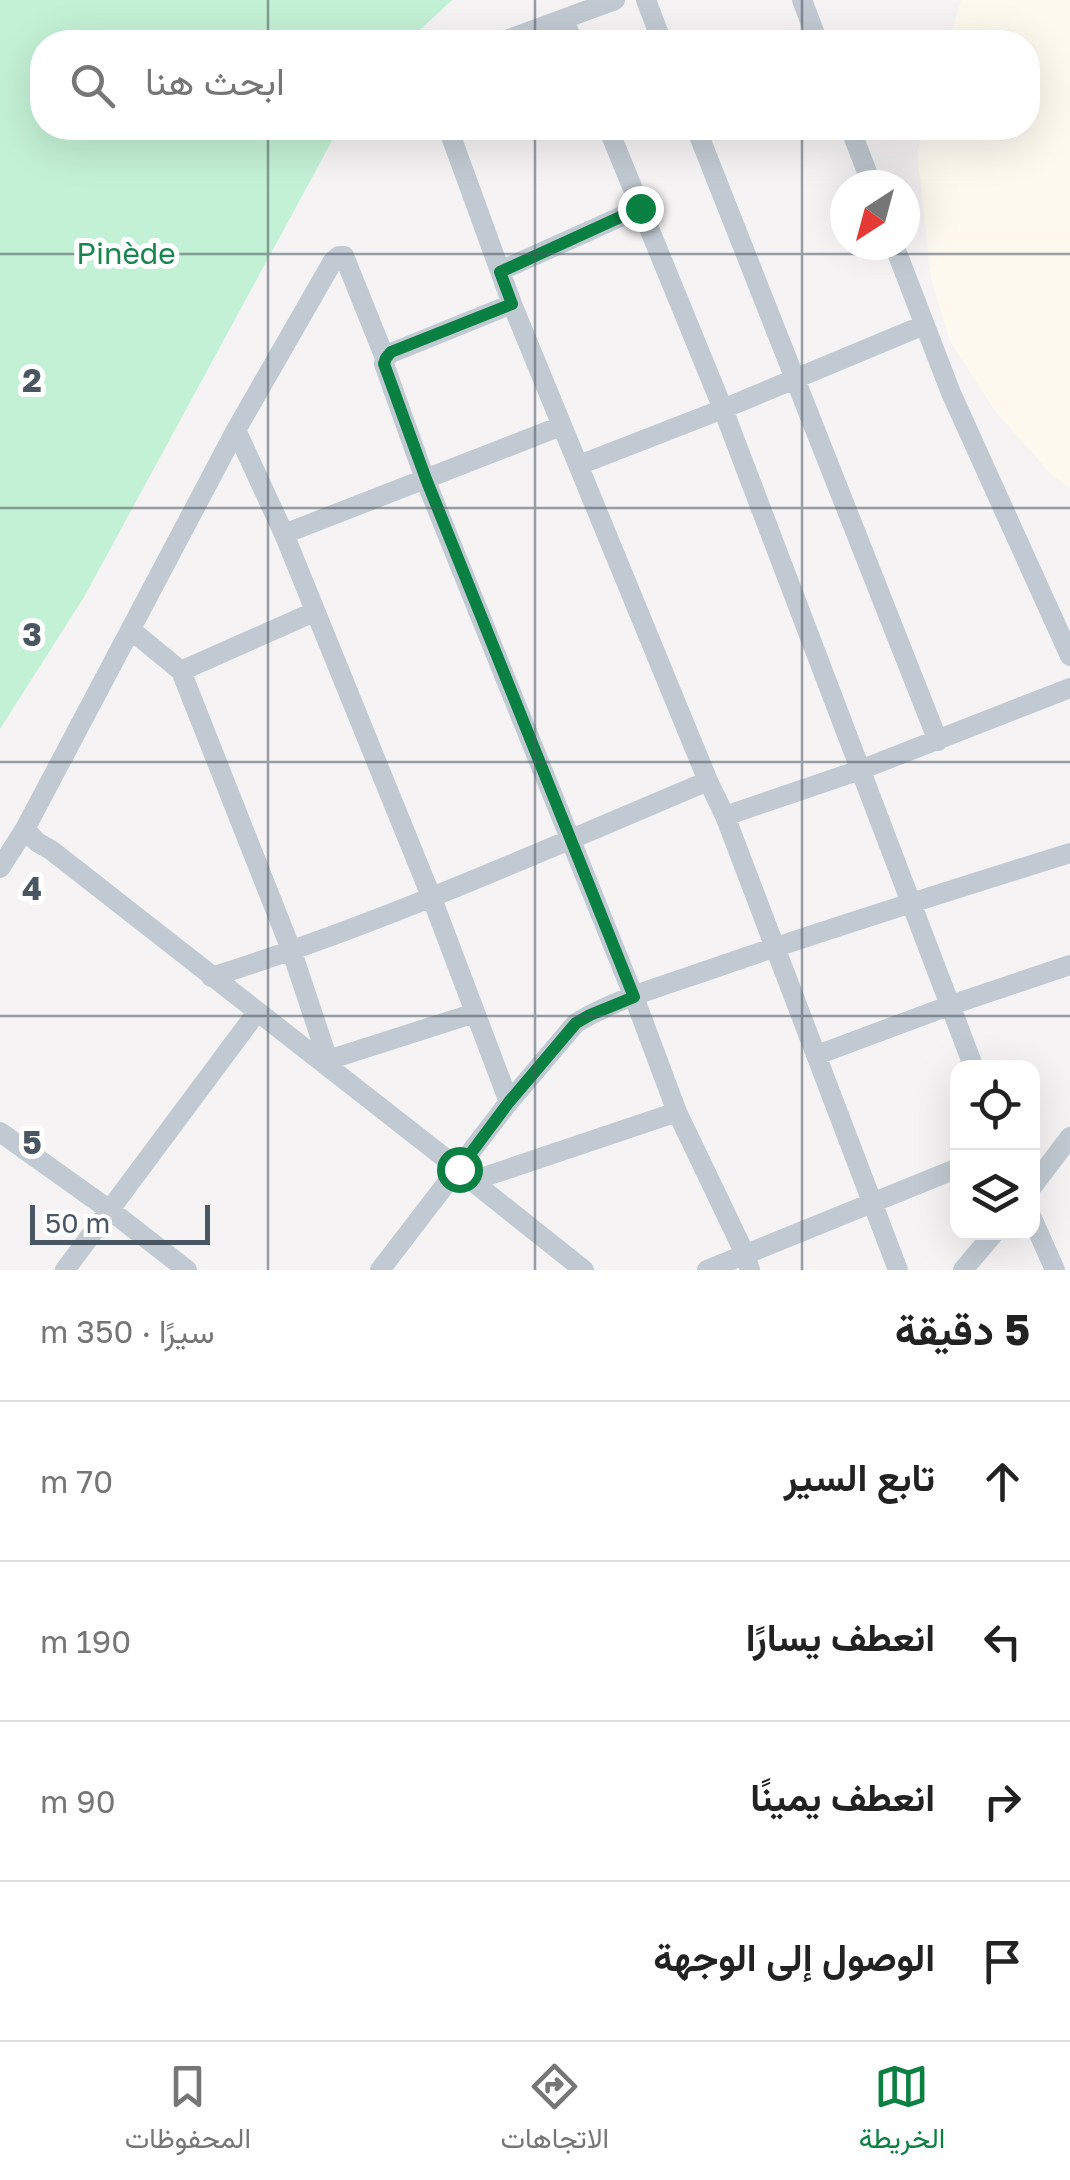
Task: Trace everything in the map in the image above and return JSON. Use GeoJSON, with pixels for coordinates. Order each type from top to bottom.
{"type":"FeatureCollection","features":[{"type":"Feature","properties":{"kind":"street"},"geometry":{"type":"LineString","coordinates":[[535,30],[615,0]]}},
{"type":"Feature","properties":{"kind":"street"},"geometry":{"type":"LineString","coordinates":[[646,0],[657,30]]}},
{"type":"Feature","properties":{"kind":"street"},"geometry":{"type":"LineString","coordinates":[[802,0],[813,30]]}},
{"type":"Feature","properties":{"kind":"street"},"geometry":{"type":"LineString","coordinates":[[564,20],[568,30]]}},
{"type":"Feature","properties":{"kind":"street"},"geometry":{"type":"LineString","coordinates":[[452,140],[561,426],[724,816],[898,1270]]}},
{"type":"Feature","properties":{"kind":"street"},"geometry":{"type":"LineString","coordinates":[[613,140],[723,409],[971,1060]]}},
{"type":"Feature","properties":{"kind":"street"},"geometry":{"type":"LineString","coordinates":[[701,140],[938,741]]}},
{"type":"Feature","properties":{"kind":"street"},"geometry":{"type":"LineString","coordinates":[[855,140],[866,170]]}},
{"type":"Feature","properties":{"kind":"street"},"geometry":{"type":"LineString","coordinates":[[500,272],[640,208]]}},
{"type":"Feature","properties":{"kind":"street"},"geometry":{"type":"LineString","coordinates":[[0,868],[25,829],[236,430],[340,256],[344,256],[386,358]]}},
{"type":"Feature","properties":{"kind":"street"},"geometry":{"type":"LineString","coordinates":[[900,260],[951,394],[1070,656]]}},
{"type":"Feature","properties":{"kind":"street"},"geometry":{"type":"LineString","coordinates":[[512,304],[391,352],[384,364],[677,1112],[748,1262]]}},
{"type":"Feature","properties":{"kind":"street"},"geometry":{"type":"LineString","coordinates":[[579,464],[924,325]]}},
{"type":"Feature","properties":{"kind":"street"},"geometry":{"type":"LineString","coordinates":[[284,534],[561,426]]}},
{"type":"Feature","properties":{"kind":"street"},"geometry":{"type":"LineString","coordinates":[[236,430],[284,534],[431,896],[509,1102]]}},
{"type":"Feature","properties":{"kind":"street"},"geometry":{"type":"LineString","coordinates":[[180,671],[314,612]]}},
{"type":"Feature","properties":{"kind":"street"},"geometry":{"type":"LineString","coordinates":[[131,630],[180,671],[292,952],[329,1064]]}},
{"type":"Feature","properties":{"kind":"street"},"geometry":{"type":"LineString","coordinates":[[724,816],[860,770],[1070,688]]}},
{"type":"Feature","properties":{"kind":"street"},"geometry":{"type":"LineString","coordinates":[[211,977],[292,952],[708,781]]}},
{"type":"Feature","properties":{"kind":"street"},"geometry":{"type":"LineString","coordinates":[[25,829],[211,977],[329,1064],[584,1270]]}},
{"type":"Feature","properties":{"kind":"street"},"geometry":{"type":"LineString","coordinates":[[380,1270],[465,1175],[509,1102],[576,1023],[634,997],[775,947],[1070,853]]}},
{"type":"Feature","properties":{"kind":"street"},"geometry":{"type":"LineString","coordinates":[[816,1055],[1070,965]]}},
{"type":"Feature","properties":{"kind":"street"},"geometry":{"type":"LineString","coordinates":[[64,1270],[257,1012]]}},
{"type":"Feature","properties":{"kind":"street"},"geometry":{"type":"LineString","coordinates":[[329,1064],[475,1013]]}},
{"type":"Feature","properties":{"kind":"street"},"geometry":{"type":"LineString","coordinates":[[465,1175],[677,1112]]}},
{"type":"Feature","properties":{"kind":"street"},"geometry":{"type":"LineString","coordinates":[[0,1132],[187,1270]]}},
{"type":"Feature","properties":{"kind":"street"},"geometry":{"type":"LineString","coordinates":[[1040,1176],[1070,1137]]}},
{"type":"Feature","properties":{"kind":"street"},"geometry":{"type":"LineString","coordinates":[[707,1270],[748,1262],[950,1171]]}},
{"type":"Feature","properties":{"kind":"street"},"geometry":{"type":"LineString","coordinates":[[1040,1236],[1055,1270]]}},
{"type":"Feature","properties":{"kind":"street"},"geometry":{"type":"LineString","coordinates":[[963,1270],[988,1240]]}},
{"type":"Feature","properties":{"kind":"shaded area"},"geometry":{"type":"Polygon","coordinates":[[[961,0],[1070,0],[1070,488],[1052,475],[995,411],[950,341],[931,279],[917,151],[920,140],[1040,140],[1040,30],[952,30],[961,0]]]}},
{"type":"Feature","properties":{"kind":"green space","name":"Pinède"},"geometry":{"type":"Polygon","coordinates":[[[0,0],[452,0],[420,30],[30,30],[30,140],[332,140],[84,597],[0,729],[0,0]]]}},
{"type":"Feature","properties":{"kind":"route"},"geometry":{"type":"LineString","coordinates":[[459,1169],[576,1023],[634,997],[426,479],[384,364],[391,352],[512,304],[500,272],[640,208]]}}]}
